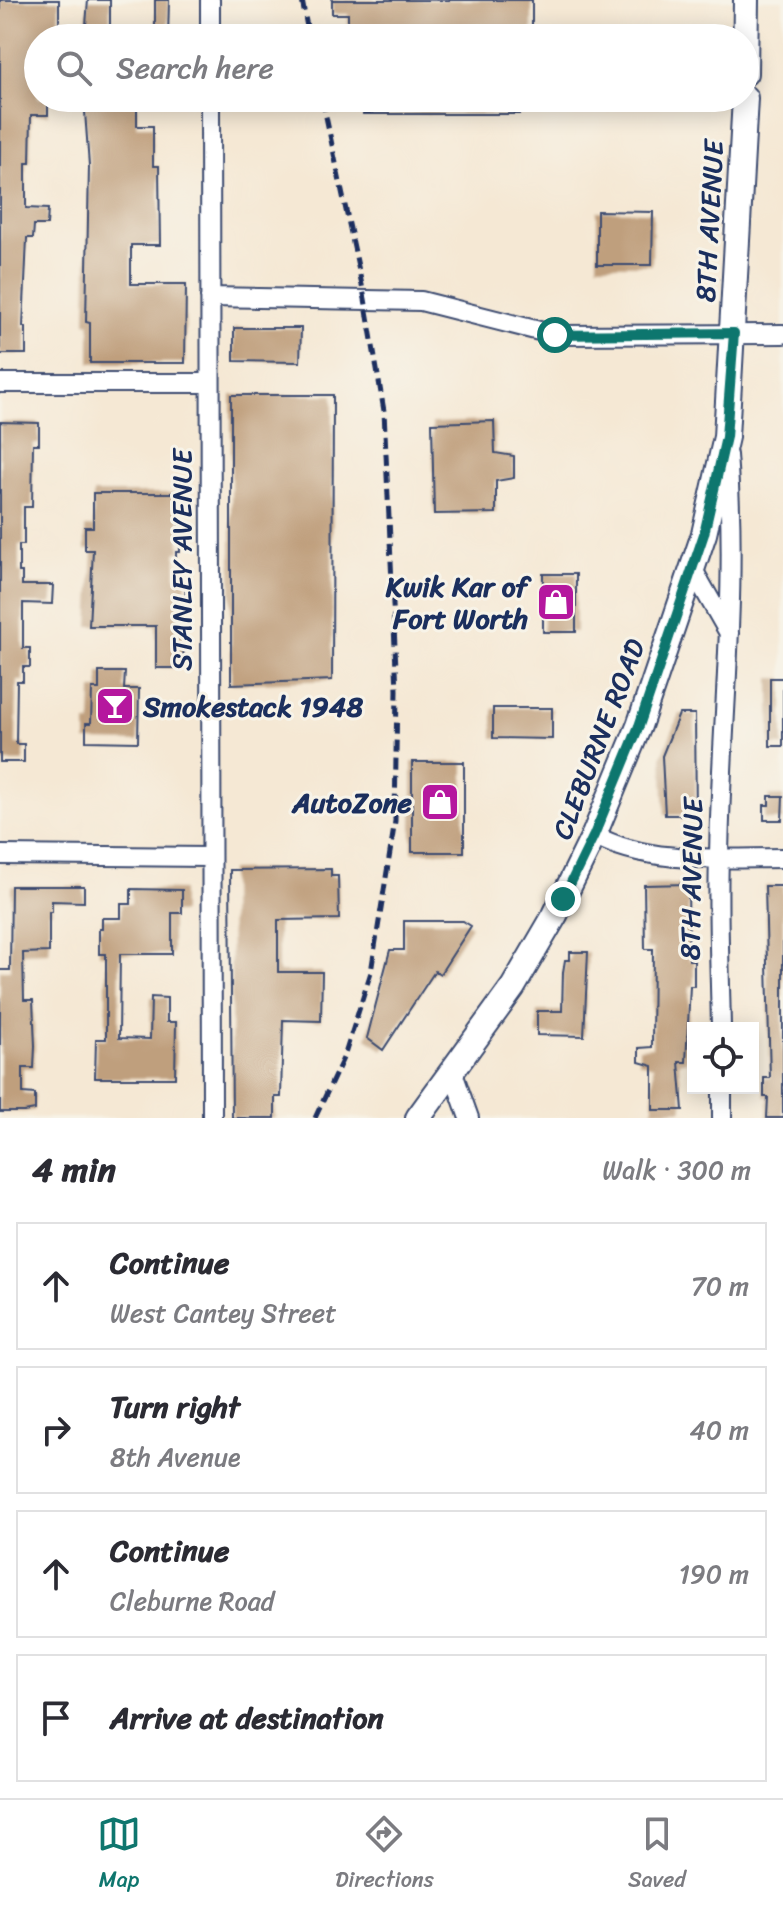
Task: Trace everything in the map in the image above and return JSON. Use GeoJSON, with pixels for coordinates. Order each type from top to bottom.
{"type":"FeatureCollection","features":[{"type":"Feature","properties":{"kind":"main road"},"geometry":{"type":"LineString","coordinates":[[746,0],[746,24]]}},
{"type":"Feature","properties":{"kind":"main road","name":"8TH AVENUE"},"geometry":{"type":"LineString","coordinates":[[726,437],[744,112]]}},
{"type":"Feature","properties":{"kind":"main road","name":"CLEBURNE ROAD"},"geometry":{"type":"LineString","coordinates":[[418,1118],[513,987],[555,915],[594,835],[639,726],[692,568],[726,437]]}},
{"type":"Feature","properties":{"kind":"street"},"geometry":{"type":"LineString","coordinates":[[210,0],[210,24]]}},
{"type":"Feature","properties":{"kind":"street","name":"STANLEY AVENUE"},"geometry":{"type":"LineString","coordinates":[[210,112],[209,857],[212,1118]]}},
{"type":"Feature","properties":{"kind":"street"},"geometry":{"type":"LineString","coordinates":[[210,297],[421,301],[555,335],[783,334]]}},
{"type":"Feature","properties":{"kind":"street"},"geometry":{"type":"LineString","coordinates":[[0,383],[210,383]]}},
{"type":"Feature","properties":{"kind":"street","name":"8TH AVENUE"},"geometry":{"type":"LineString","coordinates":[[721,1022],[719,858],[730,635],[732,513],[726,437]]}},
{"type":"Feature","properties":{"kind":"street"},"geometry":{"type":"LineString","coordinates":[[692,568],[730,635]]}},
{"type":"Feature","properties":{"kind":"street"},"geometry":{"type":"LineString","coordinates":[[594,835],[612,845],[719,858],[783,858]]}},
{"type":"Feature","properties":{"kind":"street"},"geometry":{"type":"LineString","coordinates":[[0,855],[209,857]]}},
{"type":"Feature","properties":{"kind":"street"},"geometry":{"type":"LineString","coordinates":[[453,1073],[469,1118]]}},
{"type":"Feature","properties":{"kind":"street"},"geometry":{"type":"LineString","coordinates":[[722,1094],[722,1118]]}},
{"type":"Feature","properties":{"kind":"building"},"geometry":{"type":"Polygon","coordinates":[[[0,0],[59,0],[59,24],[24,24],[24,112],[48,112],[48,115],[31,115],[30,163],[26,163],[26,208],[48,209],[47,225],[34,225],[33,238],[27,238],[23,327],[26,327],[26,354],[0,354],[0,0]]]}},
{"type":"Feature","properties":{"kind":"building"},"geometry":{"type":"Polygon","coordinates":[[[88,0],[110,0],[110,24],[86,24],[88,0]]]}},
{"type":"Feature","properties":{"kind":"building"},"geometry":{"type":"Polygon","coordinates":[[[155,0],[169,0],[168,24],[155,24],[155,0]]]}},
{"type":"Feature","properties":{"kind":"building"},"geometry":{"type":"Polygon","coordinates":[[[332,0],[532,0],[532,24],[348,24],[348,14],[332,14],[332,0]]]}},
{"type":"Feature","properties":{"kind":"building"},"geometry":{"type":"Polygon","coordinates":[[[85,112],[137,112],[137,126],[153,126],[153,166],[159,166],[160,245],[131,245],[131,284],[186,284],[185,363],[90,363],[90,323],[86,322],[89,166],[85,112]]]}},
{"type":"Feature","properties":{"kind":"building"},"geometry":{"type":"Polygon","coordinates":[[[363,112],[520,112],[520,114],[363,112]]]}},
{"type":"Feature","properties":{"kind":"building"},"geometry":{"type":"Polygon","coordinates":[[[597,211],[653,212],[652,265],[597,265],[597,211]]]}},
{"type":"Feature","properties":{"kind":"building"},"geometry":{"type":"Polygon","coordinates":[[[234,328],[301,328],[300,362],[234,361],[234,328]]]}},
{"type":"Feature","properties":{"kind":"building"},"geometry":{"type":"Polygon","coordinates":[[[231,395],[333,395],[332,680],[231,684],[231,395]]]}},
{"type":"Feature","properties":{"kind":"building"},"geometry":{"type":"Polygon","coordinates":[[[494,421],[495,453],[514,456],[514,478],[496,481],[496,513],[434,514],[432,423],[494,421]]]}},
{"type":"Feature","properties":{"kind":"building"},"geometry":{"type":"Polygon","coordinates":[[[0,422],[39,423],[39,444],[33,444],[32,507],[24,507],[24,545],[19,545],[19,572],[22,572],[22,585],[53,585],[52,604],[23,603],[23,648],[30,648],[30,667],[23,667],[23,681],[17,681],[16,744],[24,744],[24,762],[0,762],[0,422]]]}},
{"type":"Feature","properties":{"kind":"building"},"geometry":{"type":"Polygon","coordinates":[[[93,493],[179,493],[180,552],[176,552],[176,580],[186,580],[183,668],[156,668],[156,626],[89,626],[93,550],[85,550],[85,527],[93,527],[93,493]]]}},
{"type":"Feature","properties":{"kind":"building"},"geometry":{"type":"Polygon","coordinates":[[[543,574],[576,574],[576,632],[543,632],[543,574]]]}},
{"type":"Feature","properties":{"kind":"building","name":"Smokestack 1948"},"geometry":{"type":"Polygon","coordinates":[[[99,672],[125,672],[124,689],[139,689],[138,742],[86,741],[86,723],[91,723],[92,689],[99,689],[99,672]]]}},
{"type":"Feature","properties":{"kind":"building"},"geometry":{"type":"Polygon","coordinates":[[[770,678],[783,678],[783,746],[770,746],[770,678]]]}},
{"type":"Feature","properties":{"kind":"building"},"geometry":{"type":"Polygon","coordinates":[[[493,708],[552,708],[552,739],[493,738],[493,708]]]}},
{"type":"Feature","properties":{"kind":"building"},"geometry":{"type":"Polygon","coordinates":[[[679,714],[695,714],[696,815],[665,815],[662,756],[679,714]]]}},
{"type":"Feature","properties":{"kind":"building"},"geometry":{"type":"Polygon","coordinates":[[[412,762],[464,762],[464,852],[412,852],[412,762]]]}},
{"type":"Feature","properties":{"kind":"building"},"geometry":{"type":"Polygon","coordinates":[[[769,796],[783,796],[782,820],[764,820],[764,805],[769,805],[769,796]]]}},
{"type":"Feature","properties":{"kind":"building"},"geometry":{"type":"Polygon","coordinates":[[[331,869],[331,876],[338,876],[339,919],[278,920],[278,972],[322,972],[321,1021],[283,1020],[281,1097],[275,1097],[275,1118],[232,1118],[230,870],[331,869]]]}},
{"type":"Feature","properties":{"kind":"building"},"geometry":{"type":"Polygon","coordinates":[[[688,884],[689,960],[694,960],[694,986],[690,986],[686,1062],[679,1062],[683,1110],[653,1110],[653,1066],[639,1062],[639,1048],[652,1047],[653,949],[645,949],[644,885],[688,884]]]}},
{"type":"Feature","properties":{"kind":"building"},"geometry":{"type":"Polygon","coordinates":[[[11,886],[84,886],[84,902],[52,901],[49,952],[23,953],[24,1000],[33,1000],[35,1046],[34,1068],[23,1068],[23,1093],[35,1094],[35,1110],[24,1112],[0,1112],[0,970],[10,970],[11,886]]]}},
{"type":"Feature","properties":{"kind":"building"},"geometry":{"type":"Polygon","coordinates":[[[765,886],[783,886],[783,1118],[767,1118],[768,1097],[764,1097],[764,1078],[770,1078],[765,886]]]}},
{"type":"Feature","properties":{"kind":"building"},"geometry":{"type":"Polygon","coordinates":[[[131,889],[182,890],[182,913],[172,913],[172,954],[120,954],[119,1038],[150,1039],[151,997],[167,998],[167,1022],[176,1022],[175,1078],[95,1078],[96,1039],[106,1039],[106,954],[99,954],[99,929],[102,929],[102,918],[121,918],[121,904],[131,904],[131,889]]]}},
{"type":"Feature","properties":{"kind":"building"},"geometry":{"type":"Polygon","coordinates":[[[404,921],[463,921],[471,926],[440,974],[435,971],[383,1050],[367,1038],[390,950],[404,950],[404,921]]]}},
{"type":"Feature","properties":{"kind":"building"},"geometry":{"type":"Polygon","coordinates":[[[570,952],[588,952],[584,1036],[537,1035],[537,1011],[562,1011],[563,972],[565,960],[570,960],[570,952]]]}},
{"type":"Feature","properties":{"kind":"railway"},"geometry":{"type":"LineString","coordinates":[[302,0],[306,24]]}},
{"type":"Feature","properties":{"kind":"railway"},"geometry":{"type":"LineString","coordinates":[[315,1118],[345,1054],[371,972],[395,821],[397,690],[384,411],[365,299],[325,112]]}},
{"type":"Feature","properties":{"kind":"place","name":"Kwik Kar of Fort Worth"},"geometry":{"type":"Point","coordinates":[556,602]}},
{"type":"Feature","properties":{"kind":"place","name":"Smokestack 1948"},"geometry":{"type":"Point","coordinates":[115,706]}},
{"type":"Feature","properties":{"kind":"place","name":"AutoZone"},"geometry":{"type":"Point","coordinates":[440,802]}},
{"type":"Feature","properties":{"kind":"route"},"geometry":{"type":"LineString","coordinates":[[555,335],[628,337],[734,333],[726,437],[704,534],[639,726],[594,835],[563,899]]}}]}
